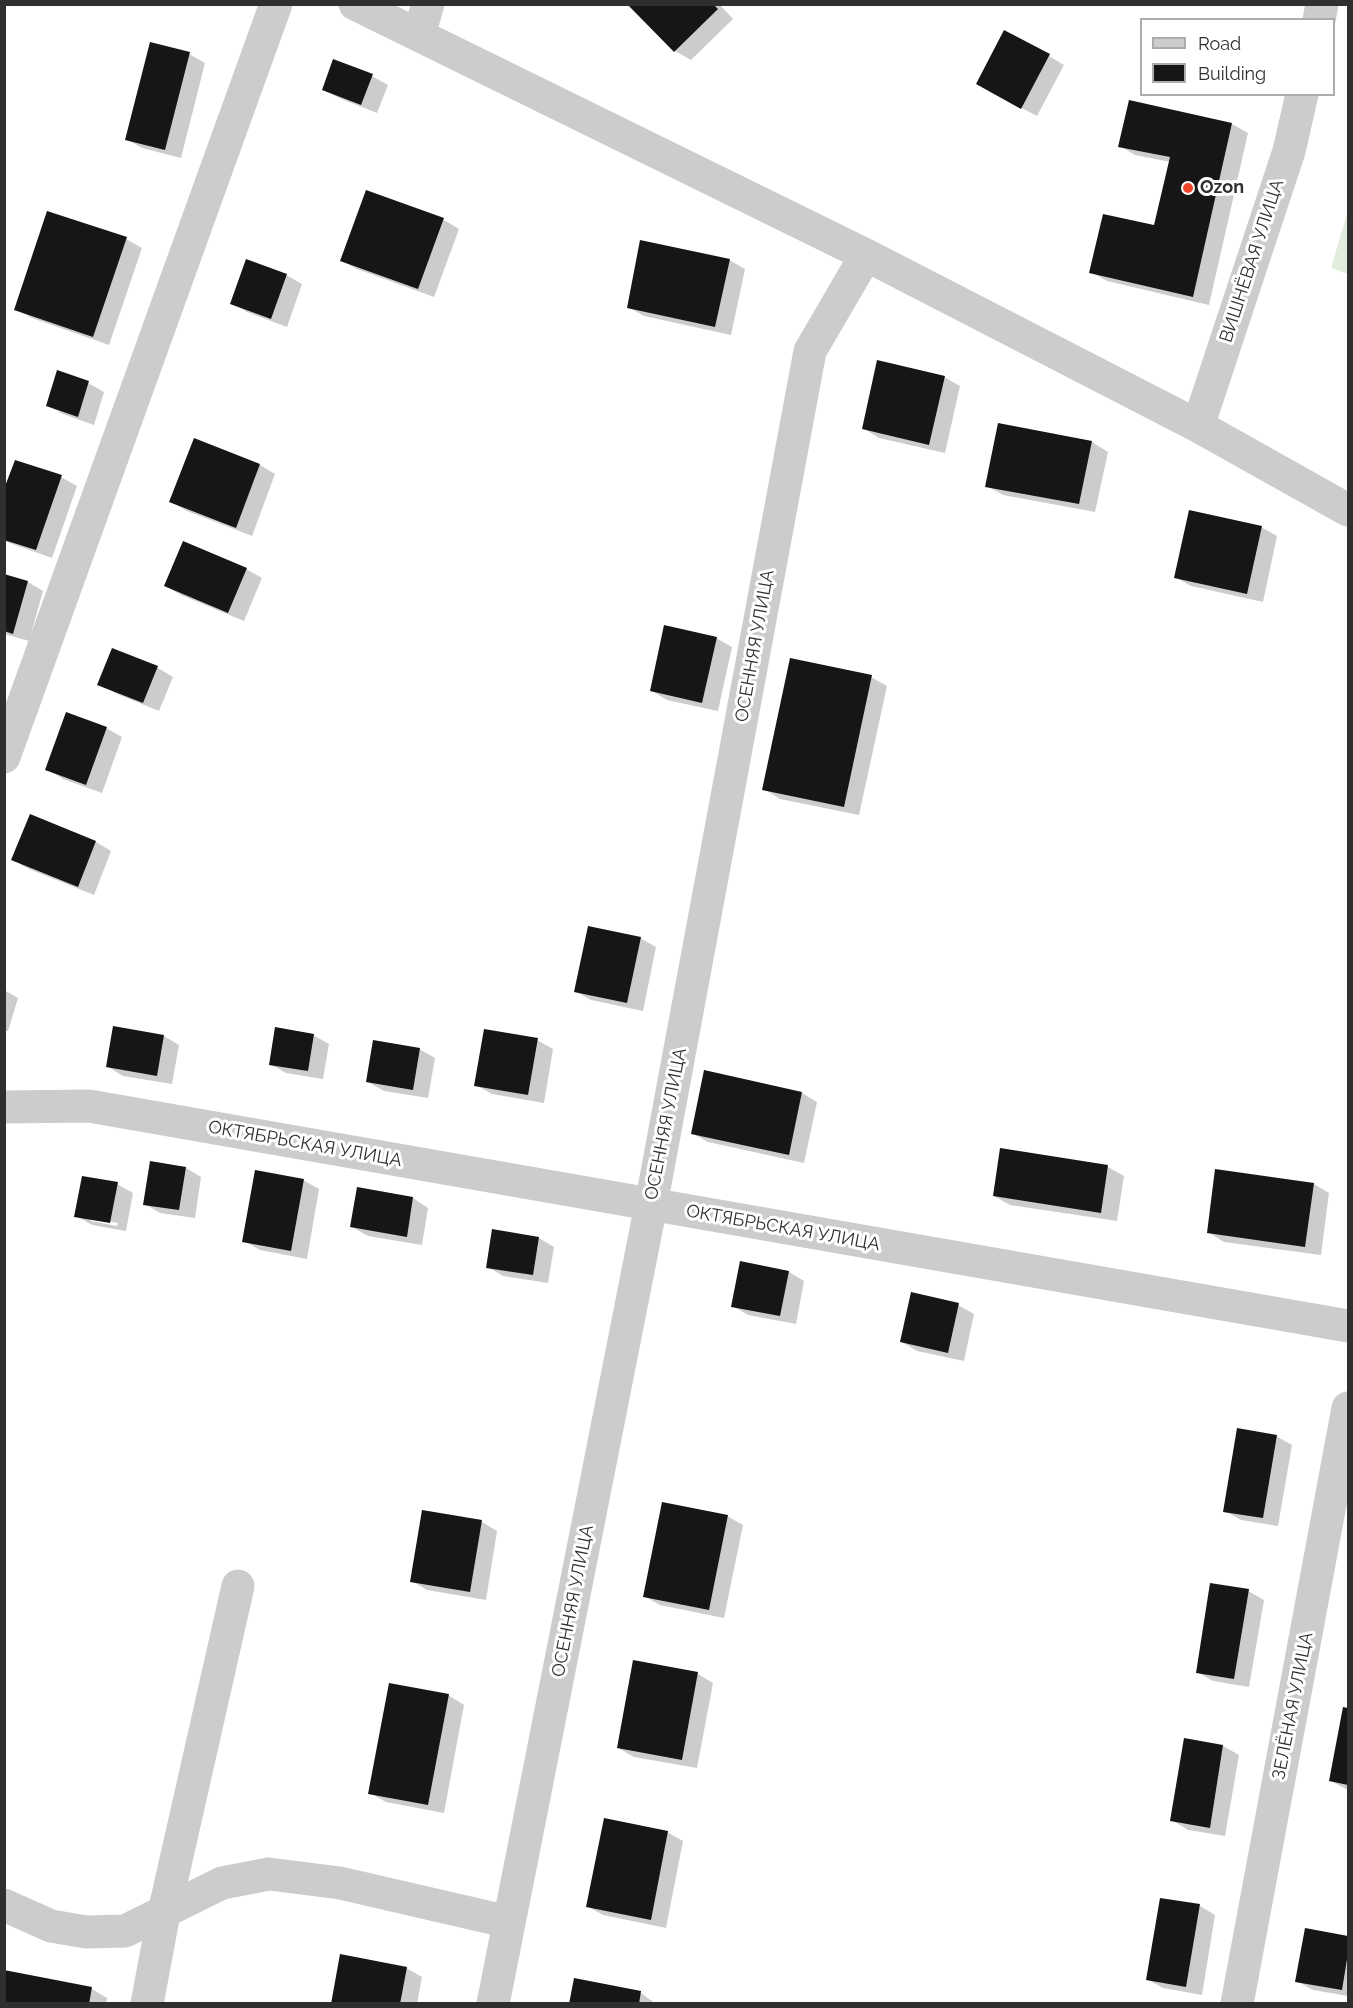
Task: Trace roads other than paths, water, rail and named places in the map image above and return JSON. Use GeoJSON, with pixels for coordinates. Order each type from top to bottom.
{"type":"FeatureCollection","features":[{"type":"Feature","properties":{"kind":"street"},"geometry":{"type":"LineString","coordinates":[[4,757],[276,4]]}},
{"type":"Feature","properties":{"kind":"street"},"geometry":{"type":"LineString","coordinates":[[355,4],[423,20],[866,255],[1198,426],[1348,510]]}},
{"type":"Feature","properties":{"kind":"street","name":"ВИШНЁВАЯ УЛИЦА"},"geometry":{"type":"LineString","coordinates":[[1198,426],[1289,151],[1302,96]]}},
{"type":"Feature","properties":{"kind":"street","name":"ОСЕННЯЯ УЛИЦА"},"geometry":{"type":"LineString","coordinates":[[493,2004],[651,1205],[810,351],[866,255]]}},
{"type":"Feature","properties":{"kind":"street","name":"ОКТЯБРЬСКАЯ УЛИЦА"},"geometry":{"type":"LineString","coordinates":[[4,1107],[89,1106],[1348,1326]]}},
{"type":"Feature","properties":{"kind":"street","name":"ЗЕЛЁНАЯ УЛИЦА"},"geometry":{"type":"LineString","coordinates":[[1237,2004],[1348,1408]]}},
{"type":"Feature","properties":{"kind":"street"},"geometry":{"type":"LineString","coordinates":[[147,2004],[164,1913],[237,1586]]}},
{"type":"Feature","properties":{"kind":"street"},"geometry":{"type":"LineString","coordinates":[[4,1905],[51,1926],[86,1932],[125,1931],[222,1883],[269,1874],[340,1883],[509,1922]]}},
{"type":"Feature","properties":{"kind":"place","name":"Ozon"},"geometry":{"type":"Point","coordinates":[1188,188]}}]}
